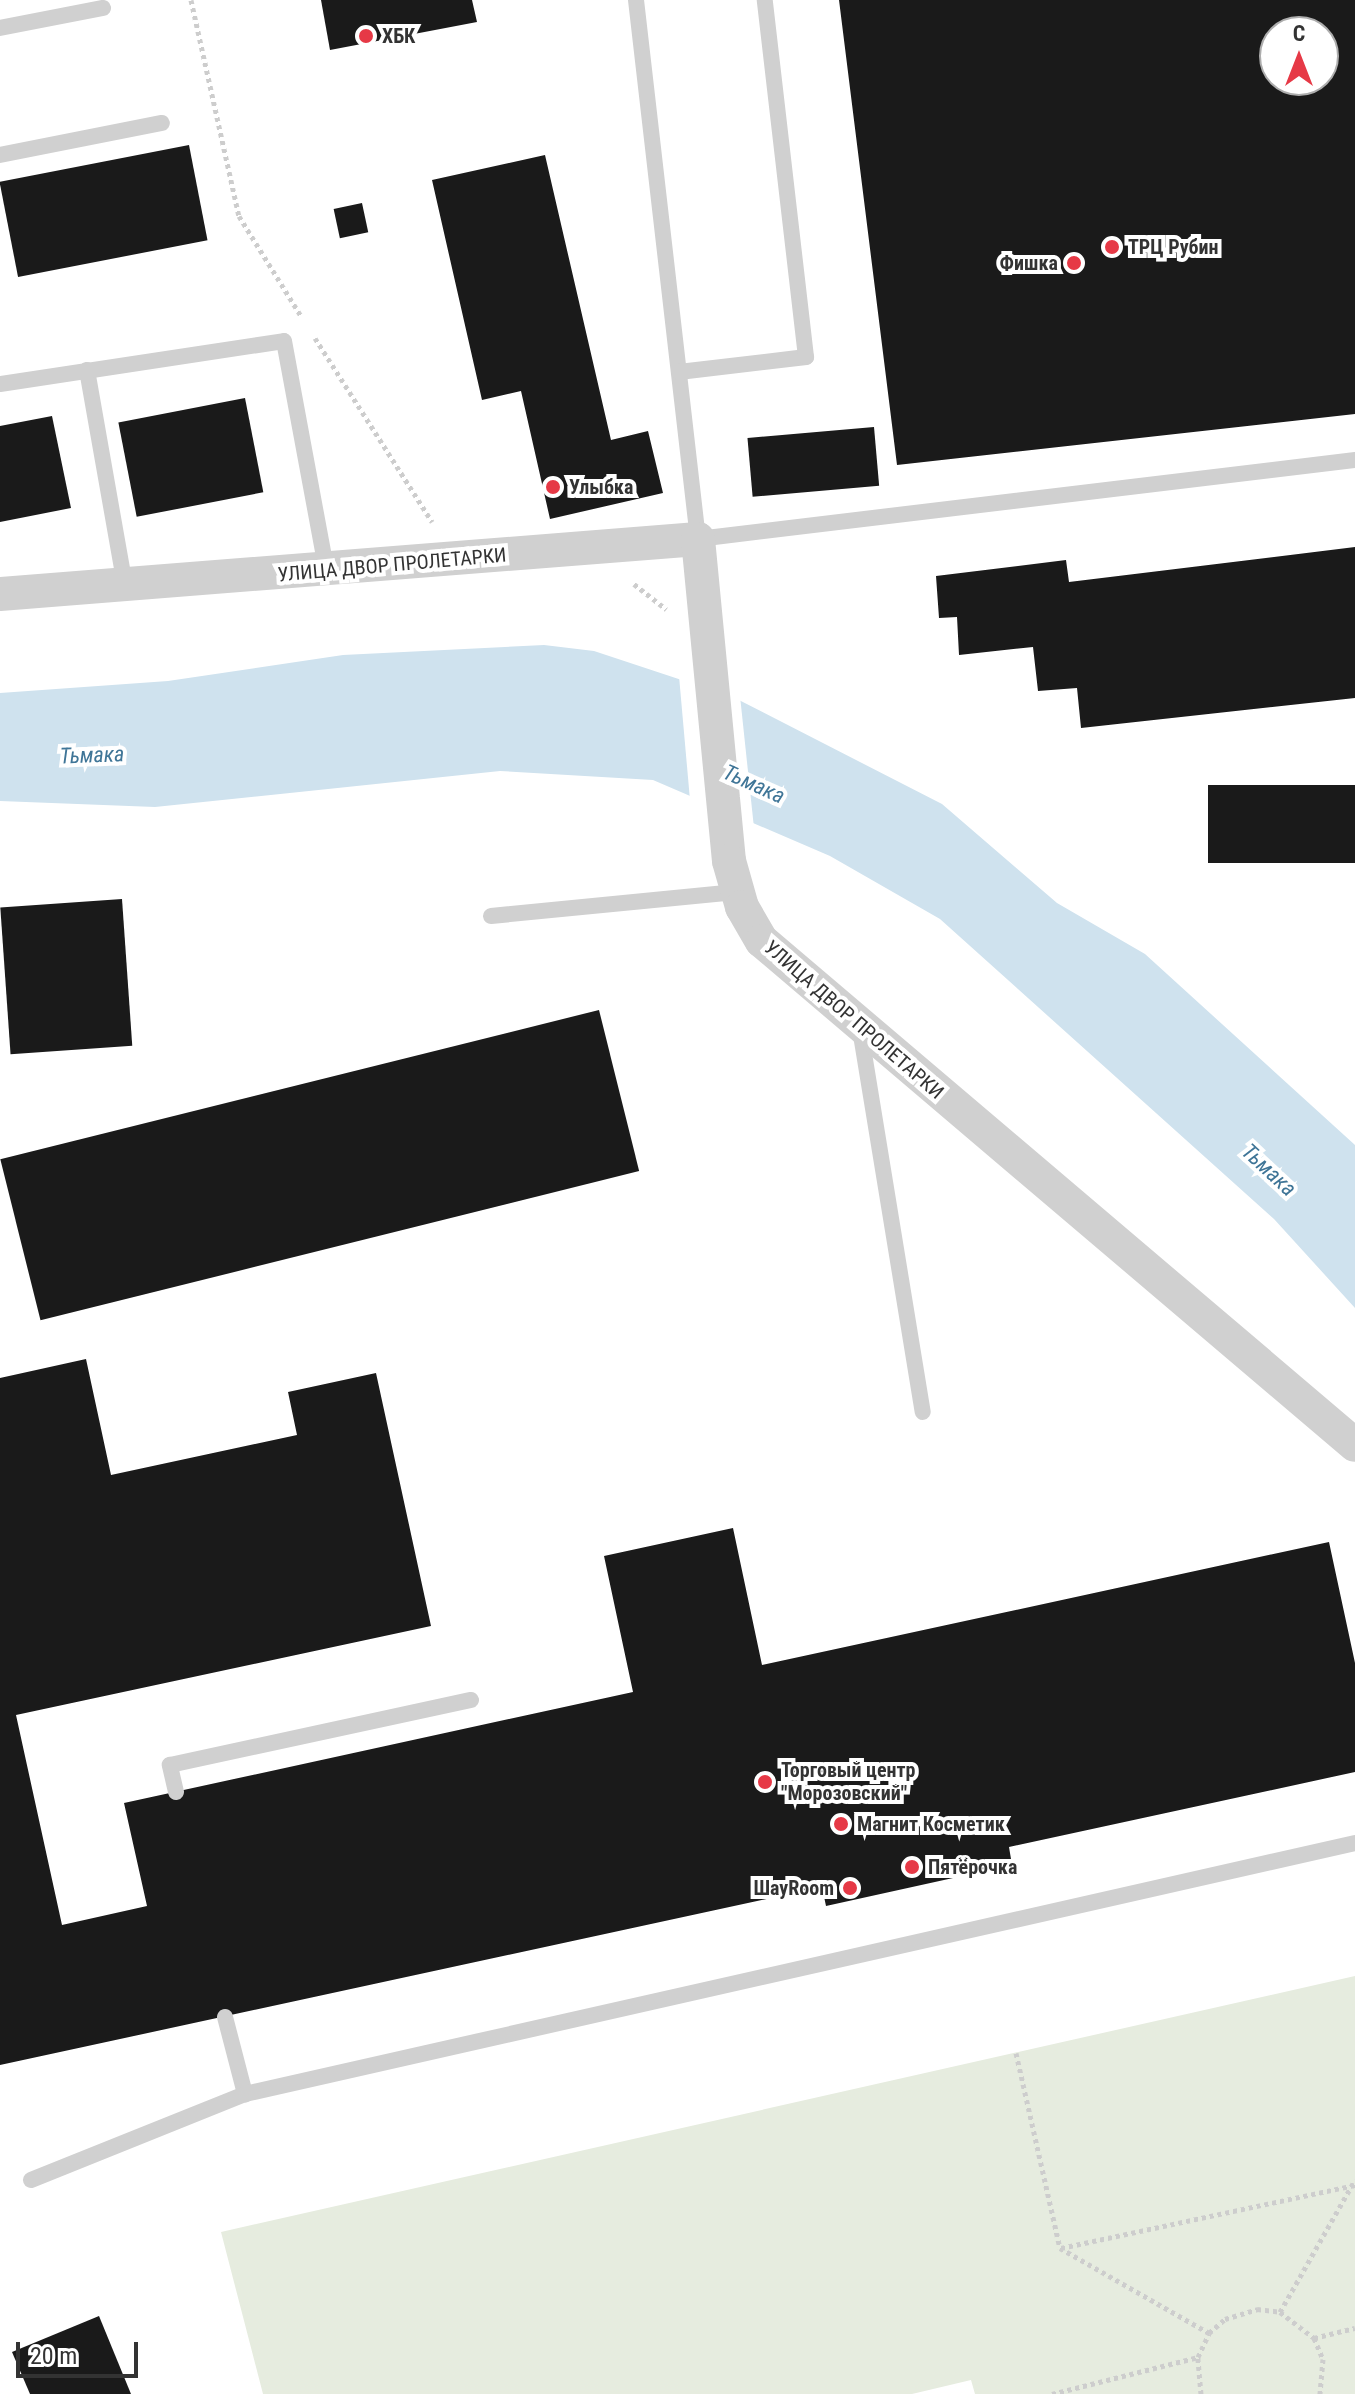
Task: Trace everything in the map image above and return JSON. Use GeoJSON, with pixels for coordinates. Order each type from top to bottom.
{"type":"FeatureCollection","features":[{"type":"Feature","properties":{"kind":"street","name":"УЛИЦА ДВОР ПРОЛЕТАРКИ"},"geometry":{"type":"LineString","coordinates":[[0,594],[327,572],[698,539],[728,855],[736,892],[768,949],[1355,1445]]}},
{"type":"Feature","properties":{"kind":"lane"},"geometry":{"type":"LineString","coordinates":[[636,0],[698,539],[1355,460]]}},
{"type":"Feature","properties":{"kind":"lane"},"geometry":{"type":"LineString","coordinates":[[679,372],[806,357],[765,0]]}},
{"type":"Feature","properties":{"kind":"lane"},"geometry":{"type":"LineString","coordinates":[[0,28],[103,8]]}},
{"type":"Feature","properties":{"kind":"lane"},"geometry":{"type":"LineString","coordinates":[[0,155],[162,123]]}},
{"type":"Feature","properties":{"kind":"lane"},"geometry":{"type":"LineString","coordinates":[[0,384],[284,341],[327,572]]}},
{"type":"Feature","properties":{"kind":"lane"},"geometry":{"type":"LineString","coordinates":[[87,370],[125,586]]}},
{"type":"Feature","properties":{"kind":"lane"},"geometry":{"type":"LineString","coordinates":[[491,916],[736,892]]}},
{"type":"Feature","properties":{"kind":"lane"},"geometry":{"type":"LineString","coordinates":[[860,1028],[923,1412]]}},
{"type":"Feature","properties":{"kind":"lane"},"geometry":{"type":"LineString","coordinates":[[176,1792],[170,1765],[471,1700]]}},
{"type":"Feature","properties":{"kind":"lane"},"geometry":{"type":"LineString","coordinates":[[31,2180],[245,2094],[1355,1843]]}},
{"type":"Feature","properties":{"kind":"lane"},"geometry":{"type":"LineString","coordinates":[[225,2017],[245,2094]]}},
{"type":"Feature","properties":{"kind":"path"},"geometry":{"type":"LineString","coordinates":[[191,0],[239,216],[304,321]]}},
{"type":"Feature","properties":{"kind":"path"},"geometry":{"type":"LineString","coordinates":[[313,334],[442,534]]}},
{"type":"Feature","properties":{"kind":"path"},"geometry":{"type":"LineString","coordinates":[[619,579],[657,596],[672,624]]}},
{"type":"Feature","properties":{"kind":"path"},"geometry":{"type":"LineString","coordinates":[[1016,2053],[1060,2248],[1209,2333]]}},
{"type":"Feature","properties":{"kind":"path"},"geometry":{"type":"LineString","coordinates":[[1060,2248],[1354,2183]]}},
{"type":"Feature","properties":{"kind":"path"},"geometry":{"type":"LineString","coordinates":[[1280,2312],[1354,2183]]}},
{"type":"Feature","properties":{"kind":"path"},"geometry":{"type":"LineString","coordinates":[[1201,2394],[1198,2357],[1209,2333],[1246,2310],[1280,2312],[1314,2338],[1323,2359],[1320,2394]]}},
{"type":"Feature","properties":{"kind":"path"},"geometry":{"type":"LineString","coordinates":[[1314,2338],[1355,2328]]}},
{"type":"Feature","properties":{"kind":"path"},"geometry":{"type":"LineString","coordinates":[[1052,2394],[1198,2357]]}},
{"type":"Feature","properties":{"kind":"shaded area"},"geometry":{"type":"Polygon","coordinates":[[[1355,1976],[1355,2394],[975,2394],[971,2380],[912,2394],[263,2394],[221,2232],[1355,1976]]]}},
{"type":"Feature","properties":{"kind":"water","name":"Тьмака"},"geometry":{"type":"Polygon","coordinates":[[[544,645],[594,651],[733,697],[942,804],[1057,903],[1145,954],[1355,1145],[1355,1308],[1274,1219],[940,919],[830,856],[653,780],[500,771],[155,807],[0,801],[0,693],[168,681],[343,655],[544,645]]]}},
{"type":"Feature","properties":{"kind":"pier"},"geometry":{"type":"Polygon","coordinates":[[[679,676],[740,696],[754,828],[690,800],[679,676]]]}},
{"type":"Feature","properties":{"kind":"building","name":"ХБК"},"geometry":{"type":"Polygon","coordinates":[[[321,0],[472,0],[477,22],[330,50],[321,0]]]}},
{"type":"Feature","properties":{"kind":"building","name":"ТРЦ Рубин"},"geometry":{"type":"Polygon","coordinates":[[[839,0],[1355,0],[1355,414],[897,465],[839,0]]]}},
{"type":"Feature","properties":{"kind":"building"},"geometry":{"type":"Polygon","coordinates":[[[189,145],[208,240],[18,277],[0,182],[189,145]]]}},
{"type":"Feature","properties":{"kind":"building"},"geometry":{"type":"Polygon","coordinates":[[[545,155],[611,440],[648,431],[663,493],[550,519],[521,391],[482,400],[432,180],[545,155]]]}},
{"type":"Feature","properties":{"kind":"building"},"geometry":{"type":"Polygon","coordinates":[[[362,203],[368,232],[340,238],[334,209],[362,203]]]}},
{"type":"Feature","properties":{"kind":"building"},"geometry":{"type":"Polygon","coordinates":[[[245,398],[263,492],[137,517],[118,423],[245,398]]]}},
{"type":"Feature","properties":{"kind":"building"},"geometry":{"type":"Polygon","coordinates":[[[52,416],[71,508],[0,522],[0,426],[52,416]]]}},
{"type":"Feature","properties":{"kind":"building"},"geometry":{"type":"Polygon","coordinates":[[[874,427],[879,486],[753,497],[747,438],[874,427]]]}},
{"type":"Feature","properties":{"kind":"building"},"geometry":{"type":"Polygon","coordinates":[[[1355,547],[1355,698],[1081,728],[1077,688],[1038,691],[1033,647],[959,655],[957,617],[939,618],[936,576],[1066,560],[1069,582],[1355,547]]]}},
{"type":"Feature","properties":{"kind":"building"},"geometry":{"type":"Polygon","coordinates":[[[1208,785],[1355,785],[1355,863],[1208,863],[1208,785]]]}},
{"type":"Feature","properties":{"kind":"building"},"geometry":{"type":"Polygon","coordinates":[[[122,899],[132,1046],[11,1054],[0,908],[122,899]]]}},
{"type":"Feature","properties":{"kind":"building"},"geometry":{"type":"Polygon","coordinates":[[[599,1010],[639,1171],[40,1320],[0,1159],[599,1010]]]}},
{"type":"Feature","properties":{"kind":"building","name":"Торговый центр \"Морозовский\""},"geometry":{"type":"Polygon","coordinates":[[[86,1359],[111,1475],[297,1435],[288,1392],[376,1373],[431,1626],[16,1715],[62,1925],[147,1906],[124,1803],[633,1692],[604,1556],[733,1528],[762,1665],[1329,1542],[1355,1663],[1355,1772],[1009,1847],[1012,1865],[826,1906],[822,1887],[0,2065],[0,1378],[86,1359]]]}},
{"type":"Feature","properties":{"kind":"building"},"geometry":{"type":"Polygon","coordinates":[[[99,2316],[131,2394],[30,2394],[12,2352],[99,2316]]]}},
{"type":"Feature","properties":{"kind":"place","name":"ХБК"},"geometry":{"type":"Point","coordinates":[366,36]}},
{"type":"Feature","properties":{"kind":"place","name":"ТРЦ Рубин"},"geometry":{"type":"Point","coordinates":[1112,247]}},
{"type":"Feature","properties":{"kind":"place","name":"Фишка"},"geometry":{"type":"Point","coordinates":[1074,263]}},
{"type":"Feature","properties":{"kind":"place","name":"Улыбка"},"geometry":{"type":"Point","coordinates":[553,487]}},
{"type":"Feature","properties":{"kind":"place","name":"Торговый центр \"Морозовский\""},"geometry":{"type":"Point","coordinates":[765,1782]}},
{"type":"Feature","properties":{"kind":"place","name":"Магнит Косметик"},"geometry":{"type":"Point","coordinates":[841,1824]}},
{"type":"Feature","properties":{"kind":"place","name":"Пятёрочка"},"geometry":{"type":"Point","coordinates":[912,1867]}},
{"type":"Feature","properties":{"kind":"place","name":"ШауRoom"},"geometry":{"type":"Point","coordinates":[850,1888]}}]}
